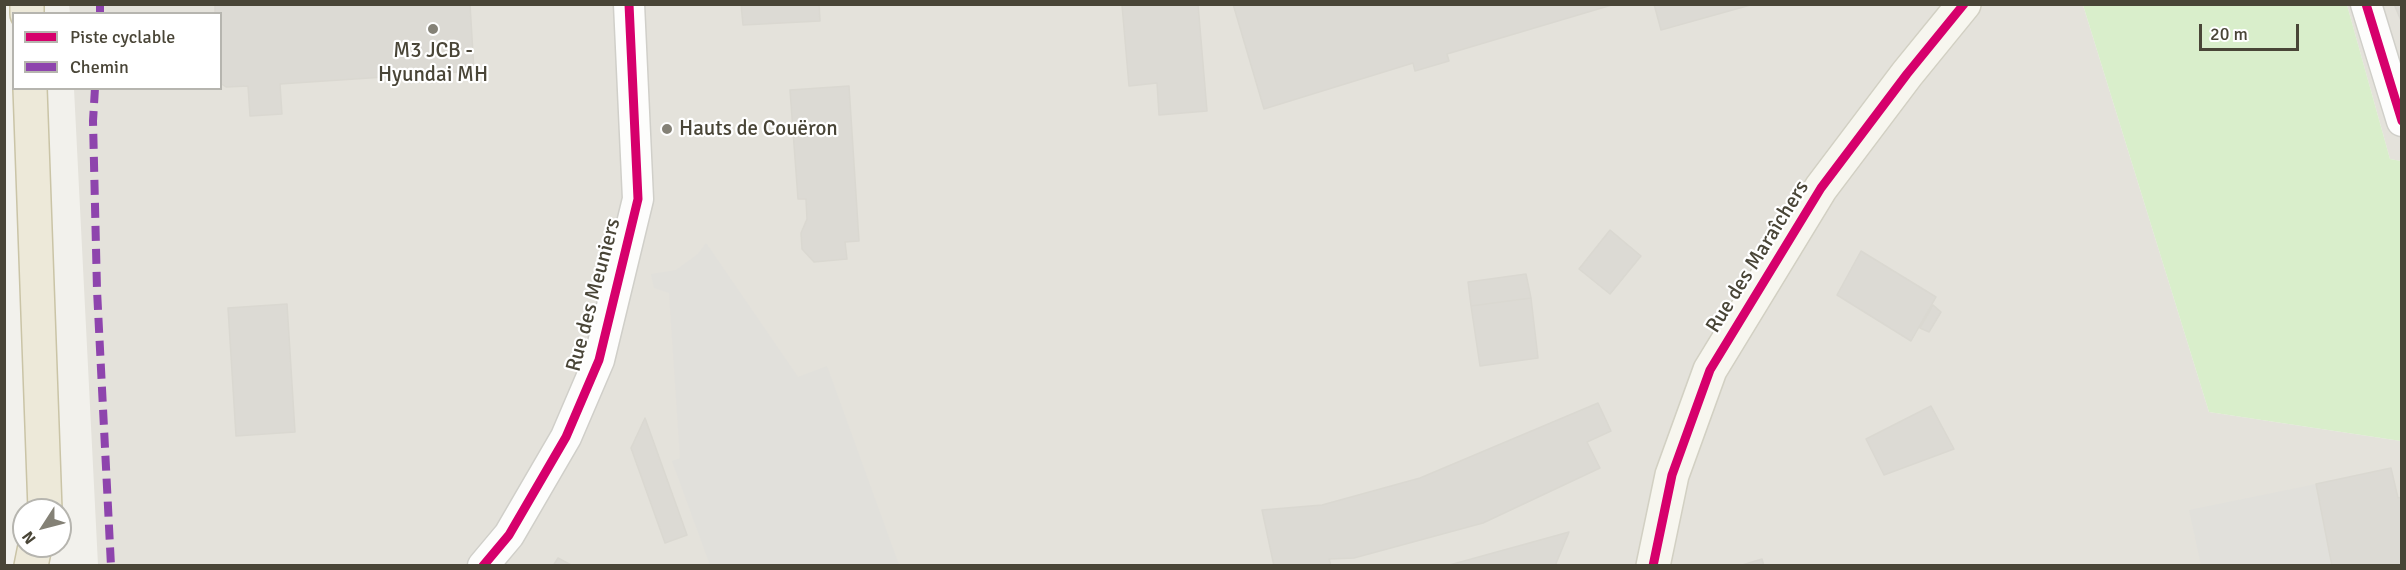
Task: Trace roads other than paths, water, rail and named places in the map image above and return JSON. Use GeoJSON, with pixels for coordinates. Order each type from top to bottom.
{"type":"FeatureCollection","features":[{"type":"Feature","properties":{"kind":"highway"},"geometry":{"type":"LineString","coordinates":[[30,90],[45,498]]}},
{"type":"Feature","properties":{"kind":"street","name":"Rue des Meuniers"},"geometry":{"type":"LineString","coordinates":[[483,566],[509,535],[566,437],[599,360],[638,199],[629,4]]}},
{"type":"Feature","properties":{"kind":"street","name":"Rue des Maraîchers"},"geometry":{"type":"LineString","coordinates":[[1653,566],[1672,475],[1710,369],[1821,188],[1964,4]]}},
{"type":"Feature","properties":{"kind":"street"},"geometry":{"type":"LineString","coordinates":[[2366,4],[2402,121]]}},
{"type":"Feature","properties":{"kind":"place","name":"M3 JCB - Hyundai MH"},"geometry":{"type":"Point","coordinates":[433,29]}},
{"type":"Feature","properties":{"kind":"place","name":"Hauts de Couëron"},"geometry":{"type":"Point","coordinates":[667,129]}}]}
